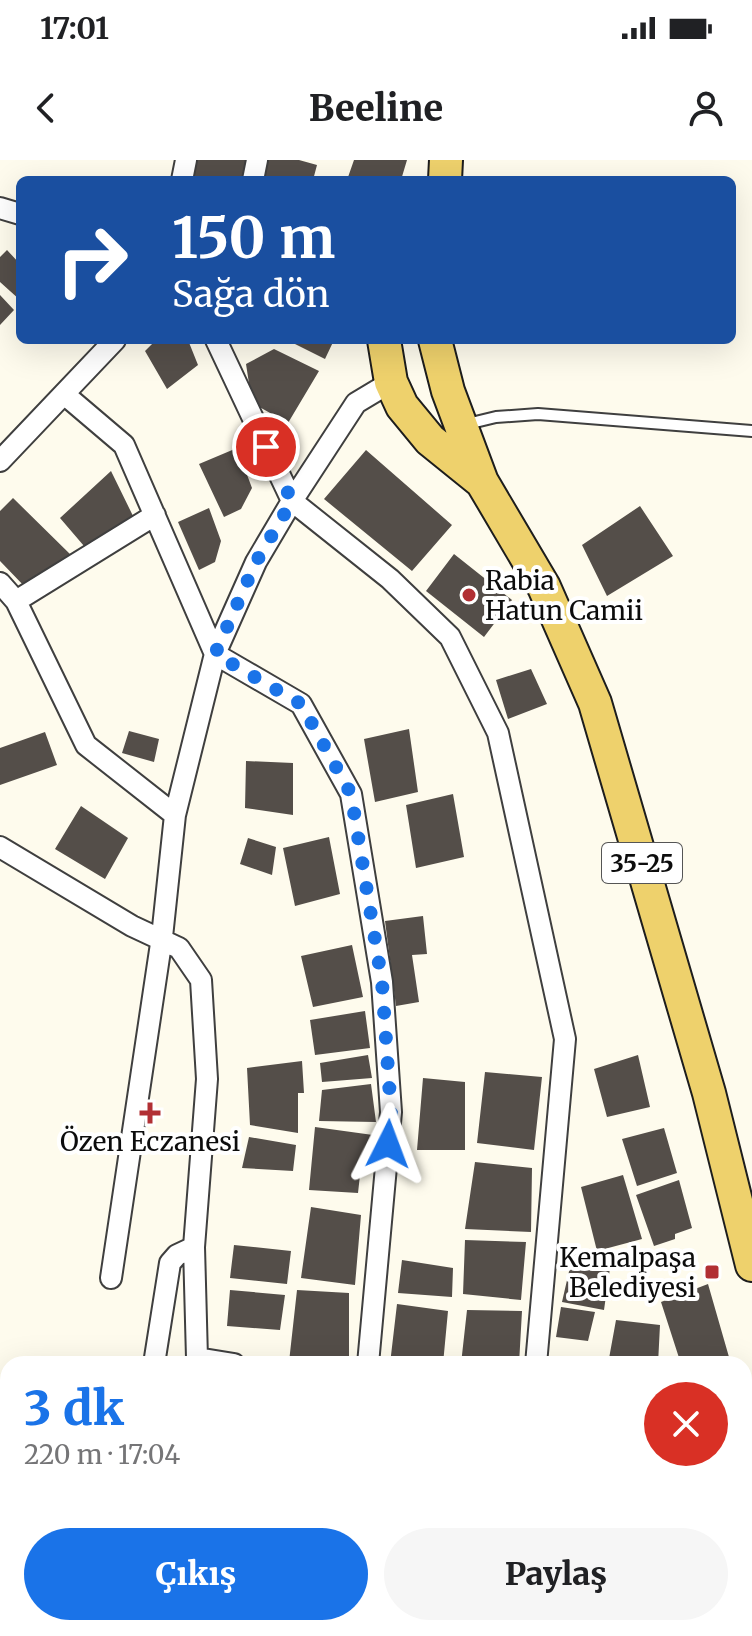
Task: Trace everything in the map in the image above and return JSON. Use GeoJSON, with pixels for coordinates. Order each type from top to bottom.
{"type":"FeatureCollection","features":[{"type":"Feature","properties":{"kind":"main road","name":"35-25"},"geometry":{"type":"LineString","coordinates":[[385,344],[391,382],[416,426],[482,482]]}},
{"type":"Feature","properties":{"kind":"main road","name":"35-25"},"geometry":{"type":"LineString","coordinates":[[438,354],[482,482],[544,587],[595,703],[709,1093],[752,1265]]}},
{"type":"Feature","properties":{"kind":"main road"},"geometry":{"type":"LineString","coordinates":[[391,382],[411,381],[438,354]]}},
{"type":"Feature","properties":{"kind":"street"},"geometry":{"type":"LineString","coordinates":[[0,461],[111,344]]}},
{"type":"Feature","properties":{"kind":"street"},"geometry":{"type":"LineString","coordinates":[[218,344],[292,501],[390,579],[450,637],[498,733],[565,1039],[537,1356]]}},
{"type":"Feature","properties":{"kind":"street"},"geometry":{"type":"LineString","coordinates":[[111,1278],[162,937],[175,815],[215,654],[256,562],[292,501],[356,403],[391,382]]}},
{"type":"Feature","properties":{"kind":"street"},"geometry":{"type":"LineString","coordinates":[[64,394],[124,445],[215,654],[301,704],[351,794],[382,982],[391,1112],[369,1356]]}},
{"type":"Feature","properties":{"kind":"street"},"geometry":{"type":"LineString","coordinates":[[16,601],[155,515]]}},
{"type":"Feature","properties":{"kind":"street"},"geometry":{"type":"LineString","coordinates":[[0,583],[16,601],[86,745],[175,815]]}},
{"type":"Feature","properties":{"kind":"street"},"geometry":{"type":"LineString","coordinates":[[0,847],[132,926],[162,937],[179,948],[201,980],[207,1079],[194,1247],[197,1356]]}},
{"type":"Feature","properties":{"kind":"street"},"geometry":{"type":"LineString","coordinates":[[155,1356],[170,1263],[177,1255],[194,1247]]}},
{"type":"Feature","properties":{"kind":"lane"},"geometry":{"type":"LineString","coordinates":[[461,426],[496,417],[538,414],[752,431]]}},
{"type":"Feature","properties":{"kind":"building"},"geometry":{"type":"Polygon","coordinates":[[[193,160],[246,160],[243,176],[191,176],[193,160]]]}},
{"type":"Feature","properties":{"kind":"building"},"geometry":{"type":"Polygon","coordinates":[[[264,160],[299,160],[317,165],[314,176],[261,176],[264,160]]]}},
{"type":"Feature","properties":{"kind":"building"},"geometry":{"type":"Polygon","coordinates":[[[354,160],[407,160],[402,176],[348,176],[354,160]]]}},
{"type":"Feature","properties":{"kind":"building"},"geometry":{"type":"Polygon","coordinates":[[[7,250],[16,260],[16,296],[0,282],[0,257],[7,250]]]}},
{"type":"Feature","properties":{"kind":"building"},"geometry":{"type":"Polygon","coordinates":[[[0,295],[14,310],[0,325],[0,295]]]}},
{"type":"Feature","properties":{"kind":"building"},"geometry":{"type":"Polygon","coordinates":[[[152,344],[190,344],[198,365],[167,389],[145,351],[152,344]]]}},
{"type":"Feature","properties":{"kind":"building"},"geometry":{"type":"Polygon","coordinates":[[[295,344],[332,344],[325,359],[295,344]]]}},
{"type":"Feature","properties":{"kind":"building"},"geometry":{"type":"Polygon","coordinates":[[[274,349],[319,371],[288,423],[252,403],[246,364],[274,349]]]}},
{"type":"Feature","properties":{"kind":"building"},"geometry":{"type":"Polygon","coordinates":[[[237,448],[252,488],[241,509],[224,517],[199,464],[237,448]]]}},
{"type":"Feature","properties":{"kind":"building"},"geometry":{"type":"Polygon","coordinates":[[[366,450],[452,525],[412,571],[324,499],[366,450]]]}},
{"type":"Feature","properties":{"kind":"building"},"geometry":{"type":"Polygon","coordinates":[[[111,471],[134,518],[84,546],[60,518],[111,471]]]}},
{"type":"Feature","properties":{"kind":"building"},"geometry":{"type":"Polygon","coordinates":[[[13,498],[73,557],[26,588],[0,561],[0,511],[13,498]]]}},
{"type":"Feature","properties":{"kind":"building"},"geometry":{"type":"Polygon","coordinates":[[[640,506],[673,556],[607,596],[582,545],[640,506]]]}},
{"type":"Feature","properties":{"kind":"building"},"geometry":{"type":"Polygon","coordinates":[[[209,508],[221,541],[215,562],[199,570],[178,522],[209,508]]]}},
{"type":"Feature","properties":{"kind":"building","name":"Rabia Hatun Camii"},"geometry":{"type":"Polygon","coordinates":[[[454,554],[512,600],[484,637],[426,591],[454,554]]]}},
{"type":"Feature","properties":{"kind":"building"},"geometry":{"type":"Polygon","coordinates":[[[531,669],[547,704],[508,719],[496,680],[531,669]]]}},
{"type":"Feature","properties":{"kind":"building"},"geometry":{"type":"Polygon","coordinates":[[[409,729],[418,792],[375,802],[364,739],[409,729]]]}},
{"type":"Feature","properties":{"kind":"building"},"geometry":{"type":"Polygon","coordinates":[[[129,731],[159,739],[154,762],[122,753],[129,731]]]}},
{"type":"Feature","properties":{"kind":"building"},"geometry":{"type":"Polygon","coordinates":[[[45,732],[57,765],[0,785],[0,748],[45,732]]]}},
{"type":"Feature","properties":{"kind":"building"},"geometry":{"type":"Polygon","coordinates":[[[246,761],[293,763],[293,815],[245,808],[246,761]]]}},
{"type":"Feature","properties":{"kind":"building"},"geometry":{"type":"Polygon","coordinates":[[[453,794],[464,857],[416,868],[406,805],[453,794]]]}},
{"type":"Feature","properties":{"kind":"building"},"geometry":{"type":"Polygon","coordinates":[[[81,806],[128,838],[105,879],[55,849],[81,806]]]}},
{"type":"Feature","properties":{"kind":"building"},"geometry":{"type":"Polygon","coordinates":[[[329,837],[340,894],[295,906],[283,848],[329,837]]]}},
{"type":"Feature","properties":{"kind":"building"},"geometry":{"type":"Polygon","coordinates":[[[248,838],[276,847],[272,875],[240,864],[248,838]]]}},
{"type":"Feature","properties":{"kind":"building"},"geometry":{"type":"Polygon","coordinates":[[[423,916],[427,954],[412,955],[419,1002],[396,1006],[385,921],[423,916]]]}},
{"type":"Feature","properties":{"kind":"building"},"geometry":{"type":"Polygon","coordinates":[[[352,945],[363,997],[313,1007],[301,956],[352,945]]]}},
{"type":"Feature","properties":{"kind":"building"},"geometry":{"type":"Polygon","coordinates":[[[365,1011],[370,1048],[315,1055],[310,1020],[365,1011]]]}},
{"type":"Feature","properties":{"kind":"building"},"geometry":{"type":"Polygon","coordinates":[[[368,1055],[372,1078],[322,1082],[320,1063],[368,1055]]]}},
{"type":"Feature","properties":{"kind":"building"},"geometry":{"type":"Polygon","coordinates":[[[638,1055],[650,1107],[607,1117],[594,1069],[638,1055]]]}},
{"type":"Feature","properties":{"kind":"building"},"geometry":{"type":"Polygon","coordinates":[[[302,1061],[304,1093],[298,1093],[298,1133],[250,1125],[247,1068],[302,1061]]]}},
{"type":"Feature","properties":{"kind":"building"},"geometry":{"type":"Polygon","coordinates":[[[485,1072],[542,1077],[534,1150],[477,1143],[485,1072]]]}},
{"type":"Feature","properties":{"kind":"building"},"geometry":{"type":"Polygon","coordinates":[[[423,1078],[465,1082],[465,1150],[417,1150],[423,1078]]]}},
{"type":"Feature","properties":{"kind":"building"},"geometry":{"type":"Polygon","coordinates":[[[371,1084],[376,1122],[319,1121],[322,1090],[371,1084]]]}},
{"type":"Feature","properties":{"kind":"building"},"geometry":{"type":"Polygon","coordinates":[[[315,1127],[373,1135],[370,1167],[361,1166],[358,1193],[309,1190],[315,1127]]]}},
{"type":"Feature","properties":{"kind":"building"},"geometry":{"type":"Polygon","coordinates":[[[664,1128],[677,1173],[637,1186],[622,1139],[664,1128]]]}},
{"type":"Feature","properties":{"kind":"building"},"geometry":{"type":"Polygon","coordinates":[[[249,1137],[296,1145],[293,1171],[242,1168],[249,1137]]]}},
{"type":"Feature","properties":{"kind":"building"},"geometry":{"type":"Polygon","coordinates":[[[475,1162],[532,1168],[531,1232],[465,1229],[475,1162]]]}},
{"type":"Feature","properties":{"kind":"building"},"geometry":{"type":"Polygon","coordinates":[[[623,1175],[642,1239],[597,1251],[581,1187],[623,1175]]]}},
{"type":"Feature","properties":{"kind":"building"},"geometry":{"type":"Polygon","coordinates":[[[679,1180],[692,1228],[675,1234],[675,1239],[654,1246],[636,1195],[679,1180]]]}},
{"type":"Feature","properties":{"kind":"building"},"geometry":{"type":"Polygon","coordinates":[[[311,1207],[361,1215],[355,1285],[301,1278],[311,1207]]]}},
{"type":"Feature","properties":{"kind":"building"},"geometry":{"type":"Polygon","coordinates":[[[465,1240],[526,1242],[521,1300],[463,1294],[465,1240]]]}},
{"type":"Feature","properties":{"kind":"building"},"geometry":{"type":"Polygon","coordinates":[[[234,1245],[291,1251],[287,1284],[230,1278],[234,1245]]]}},
{"type":"Feature","properties":{"kind":"building"},"geometry":{"type":"Polygon","coordinates":[[[573,1254],[611,1261],[604,1310],[562,1302],[573,1254]]]}},
{"type":"Feature","properties":{"kind":"building"},"geometry":{"type":"Polygon","coordinates":[[[402,1260],[453,1268],[452,1297],[398,1293],[402,1260]]]}},
{"type":"Feature","properties":{"kind":"building"},"geometry":{"type":"Polygon","coordinates":[[[708,1284],[729,1356],[678,1356],[661,1302],[708,1284]]]}},
{"type":"Feature","properties":{"kind":"building"},"geometry":{"type":"Polygon","coordinates":[[[230,1290],[285,1295],[280,1330],[227,1326],[230,1290]]]}},
{"type":"Feature","properties":{"kind":"building"},"geometry":{"type":"Polygon","coordinates":[[[297,1290],[349,1293],[349,1356],[290,1356],[297,1290]]]}},
{"type":"Feature","properties":{"kind":"building"},"geometry":{"type":"Polygon","coordinates":[[[397,1304],[448,1311],[444,1356],[391,1356],[397,1304]]]}},
{"type":"Feature","properties":{"kind":"building"},"geometry":{"type":"Polygon","coordinates":[[[561,1307],[595,1312],[588,1341],[556,1337],[561,1307]]]}},
{"type":"Feature","properties":{"kind":"building"},"geometry":{"type":"Polygon","coordinates":[[[467,1310],[522,1311],[519,1356],[462,1356],[467,1310]]]}},
{"type":"Feature","properties":{"kind":"building"},"geometry":{"type":"Polygon","coordinates":[[[616,1320],[660,1325],[658,1356],[609,1356],[616,1320]]]}},
{"type":"Feature","properties":{"kind":"place","name":"Rabia Hatun Camii"},"geometry":{"type":"Point","coordinates":[469,595]}},
{"type":"Feature","properties":{"kind":"place","name":"Özen Eczanesi"},"geometry":{"type":"Point","coordinates":[150,1113]}},
{"type":"Feature","properties":{"kind":"place","name":"Kemalpaşa Belediyesi"},"geometry":{"type":"Point","coordinates":[712,1272]}},
{"type":"Feature","properties":{"kind":"route"},"geometry":{"type":"LineString","coordinates":[[266,447],[292,501],[256,562],[215,654],[301,704],[351,794],[382,982],[391,1112],[388,1144]]}}]}
